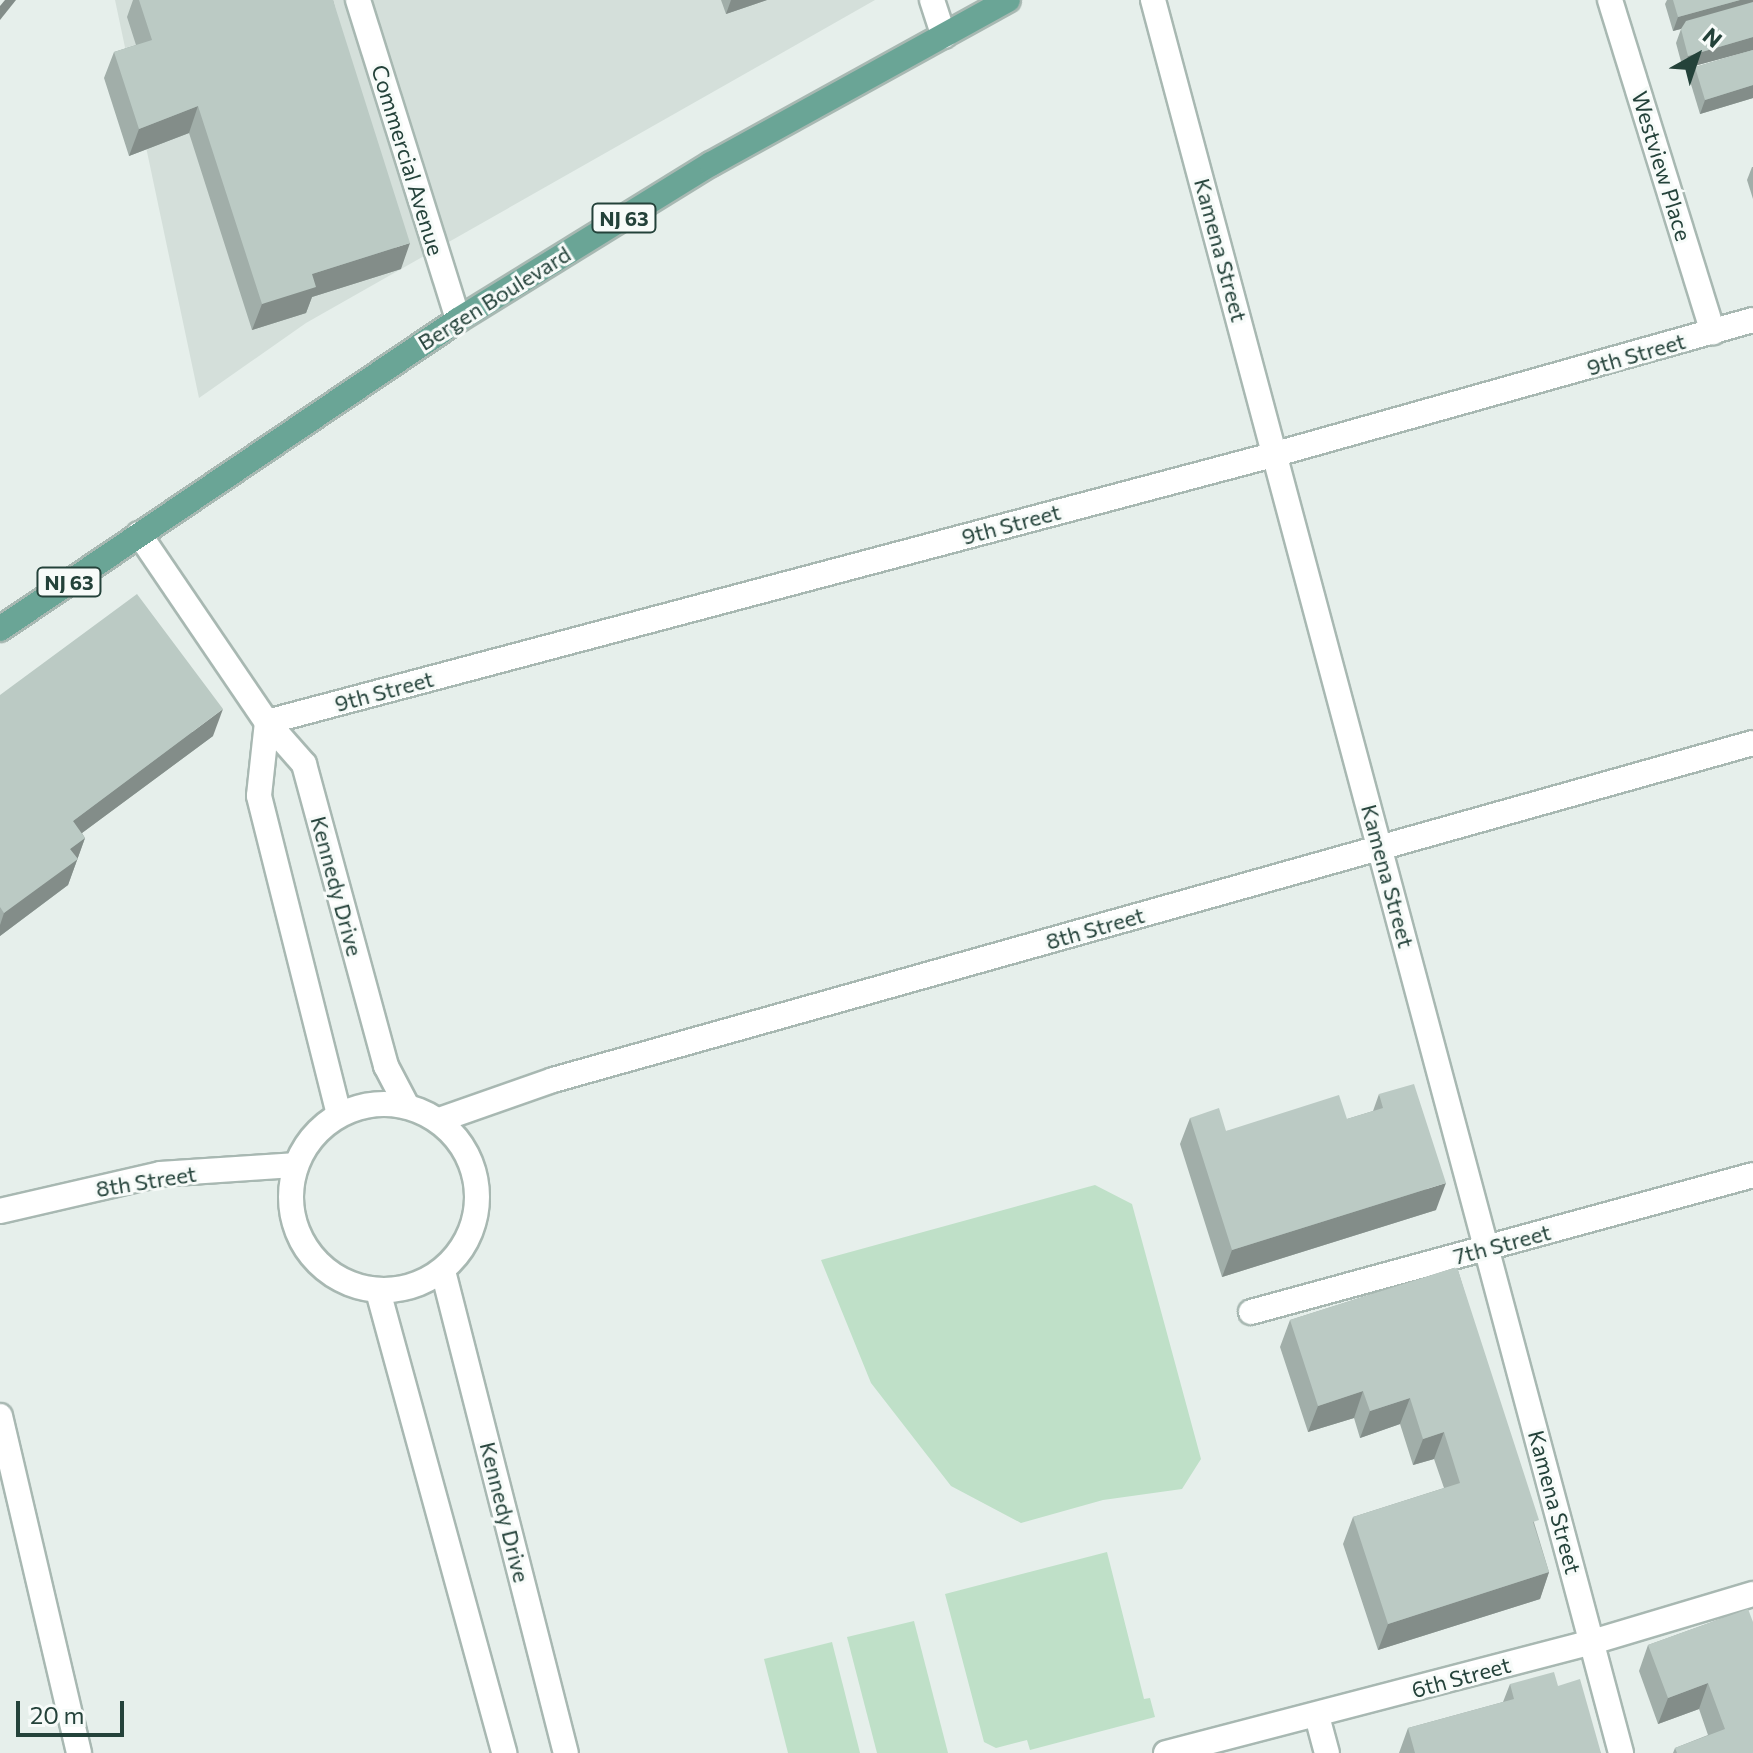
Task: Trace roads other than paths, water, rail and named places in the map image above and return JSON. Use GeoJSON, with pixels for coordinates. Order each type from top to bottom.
{"type":"FeatureCollection","features":[{"type":"Feature","properties":{"kind":"main road","name":"Bergen Boulevard"},"geometry":{"type":"LineString","coordinates":[[0,629],[458,320],[711,164],[1008,0]]}},
{"type":"Feature","properties":{"kind":"street","name":"Commercial Avenue"},"geometry":{"type":"LineString","coordinates":[[358,0],[458,320]]}},
{"type":"Feature","properties":{"kind":"street"},"geometry":{"type":"LineString","coordinates":[[932,0],[944,36]]}},
{"type":"Feature","properties":{"kind":"street","name":"Kamena Street"},"geometry":{"type":"LineString","coordinates":[[1153,0],[1489,1248],[1621,1753]]}},
{"type":"Feature","properties":{"kind":"street","name":"Westview Place"},"geometry":{"type":"LineString","coordinates":[[1610,0],[1713,332]]}},
{"type":"Feature","properties":{"kind":"street","name":"9th Street"},"geometry":{"type":"LineString","coordinates":[[267,722],[1276,454],[1753,320]]}},
{"type":"Feature","properties":{"kind":"street","name":"Kennedy Drive"},"geometry":{"type":"LineString","coordinates":[[139,534],[267,722],[304,764],[386,1066],[407,1106]]}},
{"type":"Feature","properties":{"kind":"street"},"geometry":{"type":"LineString","coordinates":[[267,722],[259,796],[339,1114]]}},
{"type":"Feature","properties":{"kind":"street","name":"8th Street"},"geometry":{"type":"LineString","coordinates":[[439,1120],[553,1080],[1753,743]]}},
{"type":"Feature","properties":{"kind":"street"},"geometry":{"type":"LineString","coordinates":[[372,1103],[407,1106],[439,1120],[463,1145],[476,1177],[477,1212],[465,1245],[443,1271],[412,1287],[378,1291],[333,1275],[316,1262],[297,1234],[289,1200],[294,1165],[312,1136],[339,1114],[372,1103]]}},
{"type":"Feature","properties":{"kind":"street","name":"8th Street"},"geometry":{"type":"LineString","coordinates":[[0,1211],[160,1174],[294,1165]]}},
{"type":"Feature","properties":{"kind":"street","name":"7th Street"},"geometry":{"type":"LineString","coordinates":[[1251,1312],[1753,1175]]}},
{"type":"Feature","properties":{"kind":"street","name":"Kennedy Drive"},"geometry":{"type":"LineString","coordinates":[[443,1271],[566,1753]]}},
{"type":"Feature","properties":{"kind":"street"},"geometry":{"type":"LineString","coordinates":[[378,1291],[504,1753]]}},
{"type":"Feature","properties":{"kind":"street"},"geometry":{"type":"LineString","coordinates":[[0,1416],[79,1753]]}},
{"type":"Feature","properties":{"kind":"street","name":"6th Street"},"geometry":{"type":"LineString","coordinates":[[1166,1753],[1592,1642],[1753,1594]]}},
{"type":"Feature","properties":{"kind":"street"},"geometry":{"type":"LineString","coordinates":[[1317,1716],[1327,1753]]}}]}
